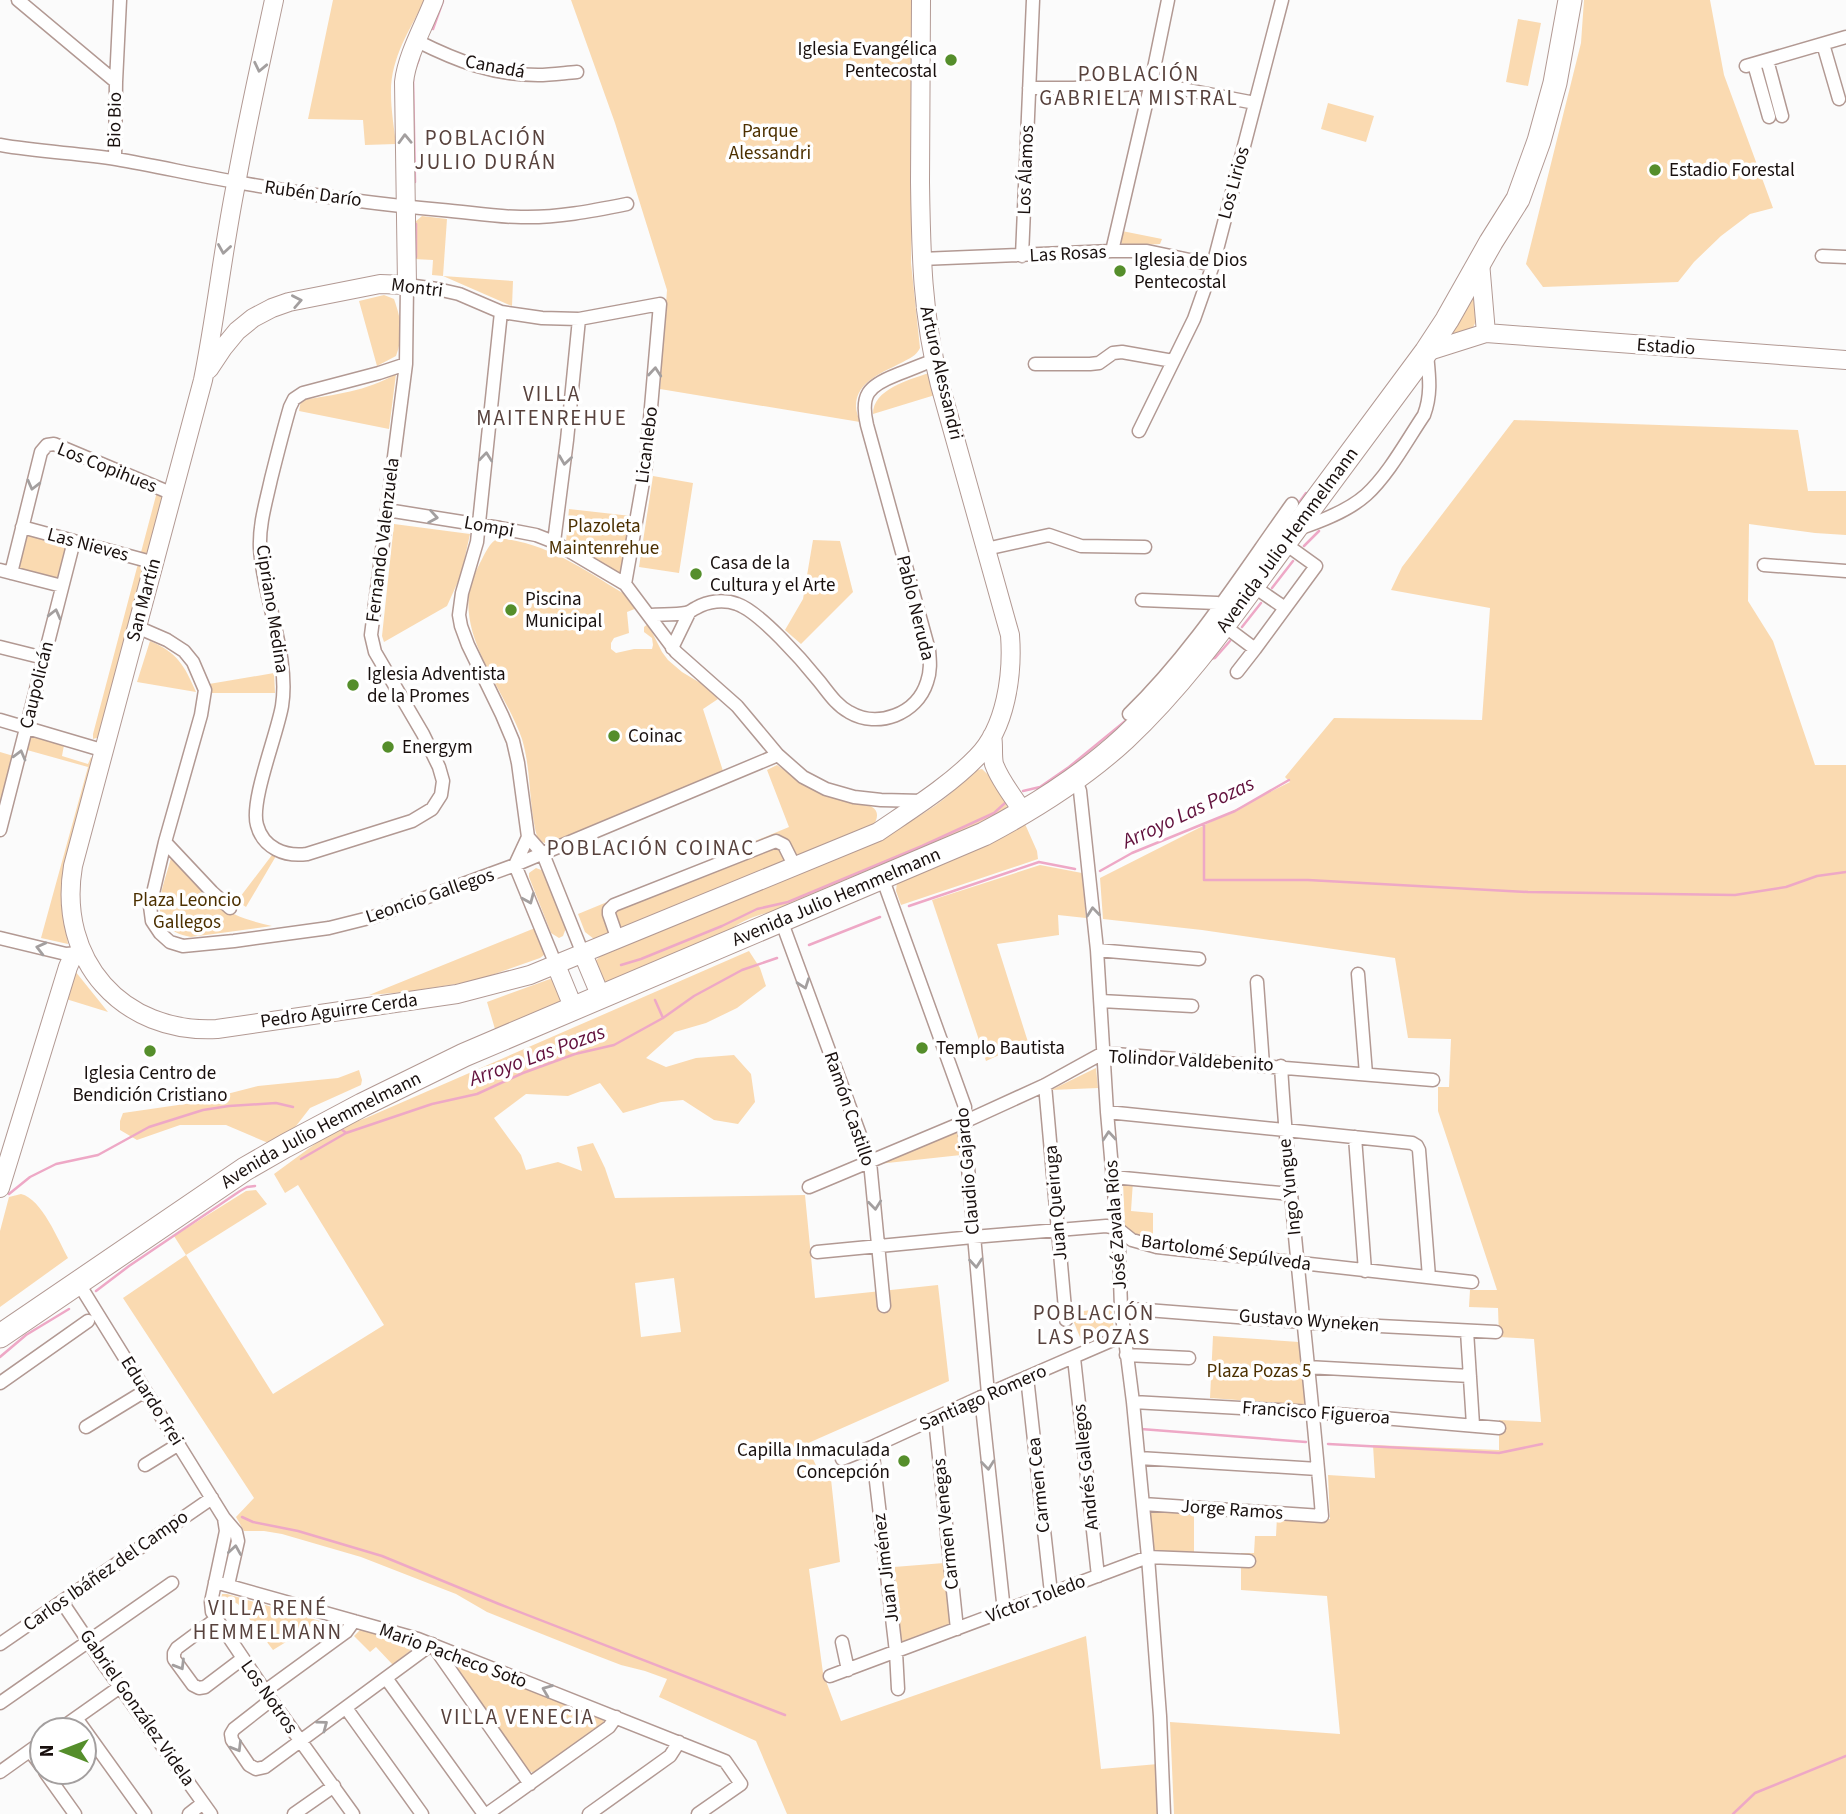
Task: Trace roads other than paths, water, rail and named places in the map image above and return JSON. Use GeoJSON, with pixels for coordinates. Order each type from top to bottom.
{"type":"FeatureCollection","features":[{"type":"Feature","properties":{"kind":"highway","name":"Avenida Julio Hemmelmann"},"geometry":{"type":"LineString","coordinates":[[1485,252],[1521,156],[1537,103],[1559,0]]}},
{"type":"Feature","properties":{"kind":"highway","name":"Avenida Julio Hemmelmann"},"geometry":{"type":"LineString","coordinates":[[0,1336],[246,1169],[362,1105],[464,1055],[984,834],[1024,813],[1075,778],[1124,738],[1164,698],[1226,614],[1253,586],[1447,320],[1518,199],[1539,141],[1555,83],[1570,0]]}},
{"type":"Feature","properties":{"kind":"street"},"geometry":{"type":"LineString","coordinates":[[18,0],[116,82]]}},
{"type":"Feature","properties":{"kind":"street","name":"Bio Bio"},"geometry":{"type":"LineString","coordinates":[[114,159],[120,0]]}},
{"type":"Feature","properties":{"kind":"street","name":"San Martín"},"geometry":{"type":"LineString","coordinates":[[81,951],[72,923],[70,880],[203,380],[236,182],[274,0]]}},
{"type":"Feature","properties":{"kind":"street","name":"Fernando Valenzuela"},"geometry":{"type":"LineString","coordinates":[[273,848],[300,855],[412,821],[436,805],[441,795],[443,781],[439,767],[375,652],[371,635],[406,364],[405,69],[434,0]]}},
{"type":"Feature","properties":{"kind":"street","name":"Arturo Alessandri"},"geometry":{"type":"LineString","coordinates":[[921,0],[921,259],[924,303],[934,360],[1010,635],[1009,681],[992,736],[994,743],[986,759],[1024,813]]}},
{"type":"Feature","properties":{"kind":"street","name":"Los Álamos"},"geometry":{"type":"LineString","coordinates":[[1022,256],[1033,0]]}},
{"type":"Feature","properties":{"kind":"street"},"geometry":{"type":"LineString","coordinates":[[1112,251],[1168,0]]}},
{"type":"Feature","properties":{"kind":"street","name":"Los Lirios"},"geometry":{"type":"LineString","coordinates":[[1139,431],[1194,319],[1213,265],[1281,0]]}},
{"type":"Feature","properties":{"kind":"street"},"geometry":{"type":"LineString","coordinates":[[1767,60],[1775,117],[1750,65],[1767,60],[1823,44],[1846,37]]}},
{"type":"Feature","properties":{"kind":"street","name":"Canadá"},"geometry":{"type":"LineString","coordinates":[[417,41],[450,58],[506,73],[539,75],[577,72]]}},
{"type":"Feature","properties":{"kind":"street"},"geometry":{"type":"LineString","coordinates":[[1823,44],[1839,99]]}},
{"type":"Feature","properties":{"kind":"street"},"geometry":{"type":"LineString","coordinates":[[1029,88],[1151,83],[1255,103]]}},
{"type":"Feature","properties":{"kind":"street","name":"Rubén Darío"},"geometry":{"type":"LineString","coordinates":[[0,145],[114,159],[236,182],[406,207],[522,218],[568,215],[627,204]]}},
{"type":"Feature","properties":{"kind":"street"},"geometry":{"type":"LineString","coordinates":[[380,284],[397,268],[407,251]]}},
{"type":"Feature","properties":{"kind":"street","name":"Las Rosas"},"geometry":{"type":"LineString","coordinates":[[921,259],[1147,251],[1213,265]]}},
{"type":"Feature","properties":{"kind":"street"},"geometry":{"type":"LineString","coordinates":[[1485,252],[1486,333]]}},
{"type":"Feature","properties":{"kind":"street"},"geometry":{"type":"LineString","coordinates":[[1822,256],[1846,257]]}},
{"type":"Feature","properties":{"kind":"street","name":"Montri"},"geometry":{"type":"LineString","coordinates":[[203,380],[223,348],[237,331],[253,318],[280,305],[380,284],[437,289],[458,294],[501,312],[542,318],[579,319],[660,304]]}},
{"type":"Feature","properties":{"kind":"street","name":"Licanlebo"},"geometry":{"type":"LineString","coordinates":[[625,584],[646,465],[660,304]]}},
{"type":"Feature","properties":{"kind":"street"},"geometry":{"type":"LineString","coordinates":[[501,312],[475,550],[462,593],[459,615],[468,645],[513,741],[518,763],[527,837],[515,866],[574,1009]]}},
{"type":"Feature","properties":{"kind":"street"},"geometry":{"type":"LineString","coordinates":[[215,317],[223,330],[237,331]]}},
{"type":"Feature","properties":{"kind":"street"},"geometry":{"type":"LineString","coordinates":[[554,542],[579,319]]}},
{"type":"Feature","properties":{"kind":"street","name":"Estadio"},"geometry":{"type":"LineString","coordinates":[[1426,352],[1486,333],[1846,360]]}},
{"type":"Feature","properties":{"kind":"street"},"geometry":{"type":"LineString","coordinates":[[1035,364],[1099,363],[1113,353],[1122,352],[1173,361]]}},
{"type":"Feature","properties":{"kind":"street"},"geometry":{"type":"LineString","coordinates":[[1237,672],[1315,566],[1290,537],[1342,511],[1365,496],[1381,480],[1424,415],[1428,406],[1429,380],[1426,352]]}},
{"type":"Feature","properties":{"kind":"street","name":"Pablo Neruda"},"geometry":{"type":"LineString","coordinates":[[649,615],[689,613],[712,602],[729,602],[753,613],[800,658],[835,702],[849,712],[874,720],[891,717],[913,705],[927,683],[929,650],[864,410],[867,394],[876,384],[934,360]]}},
{"type":"Feature","properties":{"kind":"street","name":"Cipriano Medina"},"geometry":{"type":"LineString","coordinates":[[273,848],[258,829],[256,808],[276,731],[284,686],[261,560],[260,525],[290,407],[294,399],[303,393],[406,364]]}},
{"type":"Feature","properties":{"kind":"street","name":"Los Copihues"},"geometry":{"type":"LineString","coordinates":[[6,571],[22,527],[41,452],[50,444],[173,494]]}},
{"type":"Feature","properties":{"kind":"street"},"geometry":{"type":"LineString","coordinates":[[1129,714],[1226,614],[1292,504]]}},
{"type":"Feature","properties":{"kind":"street","name":"Lompi"},"geometry":{"type":"LineString","coordinates":[[387,510],[536,535],[554,542],[625,584],[672,648]]}},
{"type":"Feature","properties":{"kind":"street","name":"Las Nieves"},"geometry":{"type":"LineString","coordinates":[[22,527],[155,563]]}},
{"type":"Feature","properties":{"kind":"street"},"geometry":{"type":"LineString","coordinates":[[986,550],[1049,535],[1081,546],[1145,547]]}},
{"type":"Feature","properties":{"kind":"street","name":"Caupolicán"},"geometry":{"type":"LineString","coordinates":[[1,823],[74,541]]}},
{"type":"Feature","properties":{"kind":"street"},"geometry":{"type":"LineString","coordinates":[[1764,565],[1846,571]]}},
{"type":"Feature","properties":{"kind":"street"},"geometry":{"type":"LineString","coordinates":[[6,571],[62,586]]}},
{"type":"Feature","properties":{"kind":"street"},"geometry":{"type":"LineString","coordinates":[[1253,586],[1285,608]]}},
{"type":"Feature","properties":{"kind":"street"},"geometry":{"type":"LineString","coordinates":[[1142,600],[1217,603],[1255,649]]}},
{"type":"Feature","properties":{"kind":"street"},"geometry":{"type":"LineString","coordinates":[[689,613],[672,648],[737,706],[778,755],[803,777],[827,789],[854,797],[923,801],[986,759]]}},
{"type":"Feature","properties":{"kind":"street","name":"Leoncio Gallegos"},"geometry":{"type":"LineString","coordinates":[[137,627],[184,651],[193,662],[205,690],[201,715],[152,892],[150,914],[160,933],[170,942],[183,946],[340,925],[373,917],[515,866],[778,755]]}},
{"type":"Feature","properties":{"kind":"street"},"geometry":{"type":"LineString","coordinates":[[0,647],[44,658]]}},
{"type":"Feature","properties":{"kind":"street"},"geometry":{"type":"LineString","coordinates":[[0,720],[105,751]]}},
{"type":"Feature","properties":{"kind":"street","name":"José Zavala Ríos"},"geometry":{"type":"LineString","coordinates":[[1075,778],[1080,791],[1097,950],[1121,1308],[1148,1557],[1164,1814]]}},
{"type":"Feature","properties":{"kind":"street"},"geometry":{"type":"LineString","coordinates":[[881,800],[895,820]]}},
{"type":"Feature","properties":{"kind":"street","name":"Pedro Aguirre Cerda"},"geometry":{"type":"LineString","coordinates":[[81,951],[105,987],[126,1005],[163,1024],[190,1029],[204,1030],[457,994],[556,965],[795,867],[877,832],[923,801]]}},
{"type":"Feature","properties":{"kind":"street"},"geometry":{"type":"LineString","coordinates":[[527,837],[543,854],[601,997]]}},
{"type":"Feature","properties":{"kind":"street"},"geometry":{"type":"LineString","coordinates":[[618,940],[609,914],[614,905],[776,841],[784,845],[795,867]]}},
{"type":"Feature","properties":{"kind":"street"},"geometry":{"type":"LineString","coordinates":[[165,842],[230,908]]}},
{"type":"Feature","properties":{"kind":"street","name":"Claudio Gajardo"},"geometry":{"type":"LineString","coordinates":[[882,877],[965,1107],[984,1396],[1004,1611]]}},
{"type":"Feature","properties":{"kind":"street","name":"Ramón Castillo"},"geometry":{"type":"LineString","coordinates":[[781,920],[870,1162],[884,1306]]}},
{"type":"Feature","properties":{"kind":"street"},"geometry":{"type":"LineString","coordinates":[[0,938],[66,954],[81,951]]}},
{"type":"Feature","properties":{"kind":"street"},"geometry":{"type":"LineString","coordinates":[[1097,950],[1199,959]]}},
{"type":"Feature","properties":{"kind":"street"},"geometry":{"type":"LineString","coordinates":[[0,1188],[68,967],[72,958],[81,951]]}},
{"type":"Feature","properties":{"kind":"street"},"geometry":{"type":"LineString","coordinates":[[1358,974],[1366,1074]]}},
{"type":"Feature","properties":{"kind":"street"},"geometry":{"type":"LineString","coordinates":[[1257,982],[1263,1065]]}},
{"type":"Feature","properties":{"kind":"street"},"geometry":{"type":"LineString","coordinates":[[1101,1000],[1192,1006]]}},
{"type":"Feature","properties":{"kind":"street","name":"Tolindor Valdebenito"},"geometry":{"type":"LineString","coordinates":[[808,1186],[1045,1086],[1103,1053],[1433,1080]]}},
{"type":"Feature","properties":{"kind":"street","name":"Ingo Yungue"},"geometry":{"type":"LineString","coordinates":[[1280,1066],[1322,1516]]}},
{"type":"Feature","properties":{"kind":"street","name":"Juan Queiruga"},"geometry":{"type":"LineString","coordinates":[[1045,1086],[1066,1320]]}},
{"type":"Feature","properties":{"kind":"street"},"geometry":{"type":"LineString","coordinates":[[1107,1112],[1412,1143],[1419,1150],[1429,1277]]}},
{"type":"Feature","properties":{"kind":"street"},"geometry":{"type":"LineString","coordinates":[[1355,1137],[1365,1270]]}},
{"type":"Feature","properties":{"kind":"street"},"geometry":{"type":"LineString","coordinates":[[1113,1177],[1291,1194]]}},
{"type":"Feature","properties":{"kind":"street","name":"Bartolomé Sepúlveda"},"geometry":{"type":"LineString","coordinates":[[817,1252],[1096,1226],[1117,1228],[1132,1240],[1157,1247],[1472,1282]]}},
{"type":"Feature","properties":{"kind":"street","name":"Eduardo Frei"},"geometry":{"type":"LineString","coordinates":[[79,1284],[223,1518]]}},
{"type":"Feature","properties":{"kind":"street","name":"Gustavo Wyneken"},"geometry":{"type":"LineString","coordinates":[[1121,1308],[1302,1322],[1496,1332]]}},
{"type":"Feature","properties":{"kind":"street"},"geometry":{"type":"LineString","coordinates":[[1,1381],[88,1321]]}},
{"type":"Feature","properties":{"kind":"street"},"geometry":{"type":"LineString","coordinates":[[1467,1331],[1473,1425]]}},
{"type":"Feature","properties":{"kind":"street","name":"Santiago Romero"},"geometry":{"type":"LineString","coordinates":[[842,1459],[1124,1335]]}},
{"type":"Feature","properties":{"kind":"street"},"geometry":{"type":"LineString","coordinates":[[1126,1355],[1189,1358]]}},
{"type":"Feature","properties":{"kind":"street","name":"Andrés Gallegos"},"geometry":{"type":"LineString","coordinates":[[1074,1358],[1098,1576]]}},
{"type":"Feature","properties":{"kind":"street"},"geometry":{"type":"LineString","coordinates":[[1307,1367],[1470,1376]]}},
{"type":"Feature","properties":{"kind":"street","name":"Carmen Cea"},"geometry":{"type":"LineString","coordinates":[[1027,1377],[1051,1593]]}},
{"type":"Feature","properties":{"kind":"street"},"geometry":{"type":"LineString","coordinates":[[86,1427],[145,1391]]}},
{"type":"Feature","properties":{"kind":"street","name":"Francisco Figueroa"},"geometry":{"type":"LineString","coordinates":[[1133,1402],[1314,1412],[1499,1428]]}},
{"type":"Feature","properties":{"kind":"street","name":"Carmen Venegas"},"geometry":{"type":"LineString","coordinates":[[935,1419],[957,1629]]}},
{"type":"Feature","properties":{"kind":"street"},"geometry":{"type":"LineString","coordinates":[[145,1465],[179,1444]]}},
{"type":"Feature","properties":{"kind":"street","name":"Juan Jiménez"},"geometry":{"type":"LineString","coordinates":[[872,1447],[898,1689]]}},
{"type":"Feature","properties":{"kind":"street"},"geometry":{"type":"LineString","coordinates":[[1139,1458],[1318,1469]]}},
{"type":"Feature","properties":{"kind":"street","name":"Carlos Ibáñez del Campo"},"geometry":{"type":"LineString","coordinates":[[0,1644],[212,1498]]}},
{"type":"Feature","properties":{"kind":"street","name":"Jorge Ramos"},"geometry":{"type":"LineString","coordinates":[[1143,1504],[1322,1516]]}},
{"type":"Feature","properties":{"kind":"street"},"geometry":{"type":"LineString","coordinates":[[223,1518],[226,1531],[211,1607],[216,1619],[177,1648],[174,1659],[193,1685],[199,1688],[205,1687],[242,1659]]}},
{"type":"Feature","properties":{"kind":"street"},"geometry":{"type":"LineString","coordinates":[[223,1518],[236,1532],[238,1541],[228,1585]]}},
{"type":"Feature","properties":{"kind":"street","name":"Víctor Toledo"},"geometry":{"type":"LineString","coordinates":[[830,1676],[1148,1557],[1249,1561]]}},
{"type":"Feature","properties":{"kind":"street","name":"Mario Pacheco Soto"},"geometry":{"type":"LineString","coordinates":[[215,1582],[432,1644],[724,1761],[741,1784],[698,1814]]}},
{"type":"Feature","properties":{"kind":"street"},"geometry":{"type":"LineString","coordinates":[[0,1703],[172,1583]]}},
{"type":"Feature","properties":{"kind":"street","name":"Gabriel González Videla"},"geometry":{"type":"LineString","coordinates":[[62,1602],[207,1809]]}},
{"type":"Feature","properties":{"kind":"street","name":"Los Notros"},"geometry":{"type":"LineString","coordinates":[[216,1619],[353,1814]]}},
{"type":"Feature","properties":{"kind":"street"},"geometry":{"type":"LineString","coordinates":[[354,1621],[346,1632],[268,1695],[234,1729],[232,1740],[248,1765],[261,1769],[432,1644],[530,1784]]}},
{"type":"Feature","properties":{"kind":"street"},"geometry":{"type":"LineString","coordinates":[[842,1642],[848,1670]]}},
{"type":"Feature","properties":{"kind":"street"},"geometry":{"type":"LineString","coordinates":[[386,1678],[485,1814],[609,1727],[616,1717]]}},
{"type":"Feature","properties":{"kind":"street"},"geometry":{"type":"LineString","coordinates":[[79,1716],[120,1687]]}},
{"type":"Feature","properties":{"kind":"street"},"geometry":{"type":"LineString","coordinates":[[346,1708],[422,1814]]}},
{"type":"Feature","properties":{"kind":"street"},"geometry":{"type":"LineString","coordinates":[[589,1814],[670,1755],[679,1742]]}},
{"type":"Feature","properties":{"kind":"street"},"geometry":{"type":"LineString","coordinates":[[98,1749],[145,1814]]}},
{"type":"Feature","properties":{"kind":"street"},"geometry":{"type":"LineString","coordinates":[[0,1772],[28,1752]]}},
{"type":"Feature","properties":{"kind":"street"},"geometry":{"type":"LineString","coordinates":[[55,1786],[75,1814]]}},
{"type":"Feature","properties":{"kind":"street"},"geometry":{"type":"LineString","coordinates":[[294,1814],[334,1786]]}},
{"type":"Feature","properties":{"kind":"street"},"geometry":{"type":"LineString","coordinates":[[189,1814],[207,1809]]}},
{"type":"Feature","properties":{"kind":"waterway"},"geometry":{"type":"LineString","coordinates":[[433,29],[443,1]]}},
{"type":"Feature","properties":{"kind":"waterway"},"geometry":{"type":"LineString","coordinates":[[415,69],[419,59]]}},
{"type":"Feature","properties":{"kind":"waterway"},"geometry":{"type":"LineString","coordinates":[[413,79],[415,182]]}},
{"type":"Feature","properties":{"kind":"waterway"},"geometry":{"type":"LineString","coordinates":[[416,224],[416,257]]}},
{"type":"Feature","properties":{"kind":"waterway"},"geometry":{"type":"LineString","coordinates":[[1298,504],[1306,493]]}},
{"type":"Feature","properties":{"kind":"waterway"},"geometry":{"type":"LineString","coordinates":[[1304,546],[1319,531]]}},
{"type":"Feature","properties":{"kind":"waterway"},"geometry":{"type":"LineString","coordinates":[[1272,588],[1293,561]]}},
{"type":"Feature","properties":{"kind":"waterway"},"geometry":{"type":"LineString","coordinates":[[1242,627],[1261,603]]}},
{"type":"Feature","properties":{"kind":"waterway"},"geometry":{"type":"LineString","coordinates":[[1209,659],[1215,658],[1230,641]]}},
{"type":"Feature","properties":{"kind":"waterway"},"geometry":{"type":"LineString","coordinates":[[1023,791],[1040,787],[1129,718]]}},
{"type":"Feature","properties":{"kind":"waterway","name":"Arroyo Las Pozas"},"geometry":{"type":"LineString","coordinates":[[1100,871],[1132,853],[1235,811],[1289,780]]}},
{"type":"Feature","properties":{"kind":"waterway"},"geometry":{"type":"LineString","coordinates":[[621,965],[722,926],[757,909],[788,902],[922,846],[994,813],[1005,803]]}},
{"type":"Feature","properties":{"kind":"waterway"},"geometry":{"type":"LineString","coordinates":[[1204,824],[1204,880],[1308,880],[1528,892],[1735,895],[1786,887],[1817,876],[1846,872]]}},
{"type":"Feature","properties":{"kind":"waterway","name":"Arroyo Las Pozas"},"geometry":{"type":"LineString","coordinates":[[909,906],[1039,862],[1075,869]]}},
{"type":"Feature","properties":{"kind":"waterway","name":"Arroyo Las Pozas"},"geometry":{"type":"LineString","coordinates":[[809,945],[880,917]]}},
{"type":"Feature","properties":{"kind":"waterway","name":"Arroyo Las Pozas"},"geometry":{"type":"LineString","coordinates":[[340,1128],[346,1133],[432,1104],[477,1094],[575,1054],[614,1045],[742,970],[777,958]]}},
{"type":"Feature","properties":{"kind":"waterway"},"geometry":{"type":"LineString","coordinates":[[655,1000],[663,1018]]}},
{"type":"Feature","properties":{"kind":"waterway","name":"Arroyo Las Pozas"},"geometry":{"type":"LineString","coordinates":[[9,1194],[30,1177],[56,1164],[98,1155],[149,1127],[203,1110],[276,1103],[293,1107]]}},
{"type":"Feature","properties":{"kind":"waterway"},"geometry":{"type":"LineString","coordinates":[[301,1159],[346,1133]]}},
{"type":"Feature","properties":{"kind":"waterway"},"geometry":{"type":"LineString","coordinates":[[96,1291],[240,1191],[255,1186]]}},
{"type":"Feature","properties":{"kind":"waterway"},"geometry":{"type":"LineString","coordinates":[[0,1357],[26,1335],[69,1309]]}},
{"type":"Feature","properties":{"kind":"waterway"},"geometry":{"type":"LineString","coordinates":[[1141,1429],[1306,1442]]}},
{"type":"Feature","properties":{"kind":"waterway"},"geometry":{"type":"LineString","coordinates":[[1328,1444],[1499,1453],[1542,1444]]}},
{"type":"Feature","properties":{"kind":"waterway"},"geometry":{"type":"LineString","coordinates":[[242,1517],[382,1556],[785,1715]]}},
{"type":"Feature","properties":{"kind":"waterway"},"geometry":{"type":"LineString","coordinates":[[1733,1814],[1755,1793],[1846,1756]]}},
{"type":"Feature","properties":{"kind":"place","name":"Iglesia Evangélica Pentecostal"},"geometry":{"type":"Point","coordinates":[951,60]}},
{"type":"Feature","properties":{"kind":"place","name":"Estadio Forestal"},"geometry":{"type":"Point","coordinates":[1655,170]}},
{"type":"Feature","properties":{"kind":"place","name":"Iglesia de Dios Pentecostal"},"geometry":{"type":"Point","coordinates":[1120,271]}},
{"type":"Feature","properties":{"kind":"place","name":"Casa de la Cultura y el Arte"},"geometry":{"type":"Point","coordinates":[696,574]}},
{"type":"Feature","properties":{"kind":"place","name":"Piscina Municipal"},"geometry":{"type":"Point","coordinates":[511,610]}},
{"type":"Feature","properties":{"kind":"place","name":"Iglesia Adventista de la Promes"},"geometry":{"type":"Point","coordinates":[353,685]}},
{"type":"Feature","properties":{"kind":"place","name":"Coinac"},"geometry":{"type":"Point","coordinates":[614,736]}},
{"type":"Feature","properties":{"kind":"place","name":"Energym"},"geometry":{"type":"Point","coordinates":[388,747]}},
{"type":"Feature","properties":{"kind":"place","name":"Templo Bautista"},"geometry":{"type":"Point","coordinates":[922,1048]}},
{"type":"Feature","properties":{"kind":"place","name":"Iglesia Centro de Bendición Cristiano"},"geometry":{"type":"Point","coordinates":[150,1051]}},
{"type":"Feature","properties":{"kind":"place","name":"Capilla Inmaculada Concepción"},"geometry":{"type":"Point","coordinates":[904,1461]}},
{"type":"Feature","properties":{"kind":"district","name":"POBLACIÓN GABRIELA MISTRAL"},"geometry":{"type":"Point","coordinates":[1139,86]}},
{"type":"Feature","properties":{"kind":"district","name":"POBLACIÓN JULIO DURÁN"},"geometry":{"type":"Point","coordinates":[486,150]}},
{"type":"Feature","properties":{"kind":"district","name":"VILLA MAITENREHUE"},"geometry":{"type":"Point","coordinates":[552,406]}},
{"type":"Feature","properties":{"kind":"district","name":"POBLACIÓN COINAC"},"geometry":{"type":"Point","coordinates":[651,848]}},
{"type":"Feature","properties":{"kind":"district","name":"POBLACIÓN LAS POZAS"},"geometry":{"type":"Point","coordinates":[1094,1325]}},
{"type":"Feature","properties":{"kind":"district","name":"VILLA RENÉ HEMMELMANN"},"geometry":{"type":"Point","coordinates":[268,1620]}},
{"type":"Feature","properties":{"kind":"district","name":"VILLA VENECIA"},"geometry":{"type":"Point","coordinates":[518,1717]}},
{"type":"Feature","properties":{"kind":"park label","name":"Parque Alessandri"},"geometry":{"type":"Point","coordinates":[770,142]}},
{"type":"Feature","properties":{"kind":"park label","name":"Plazoleta Maintenrehue"},"geometry":{"type":"Point","coordinates":[604,537]}},
{"type":"Feature","properties":{"kind":"park label","name":"Plaza Leoncio Gallegos"},"geometry":{"type":"Point","coordinates":[187,911]}},
{"type":"Feature","properties":{"kind":"park label","name":"Plaza Pozas 5"},"geometry":{"type":"Point","coordinates":[1259,1371]}}]}
